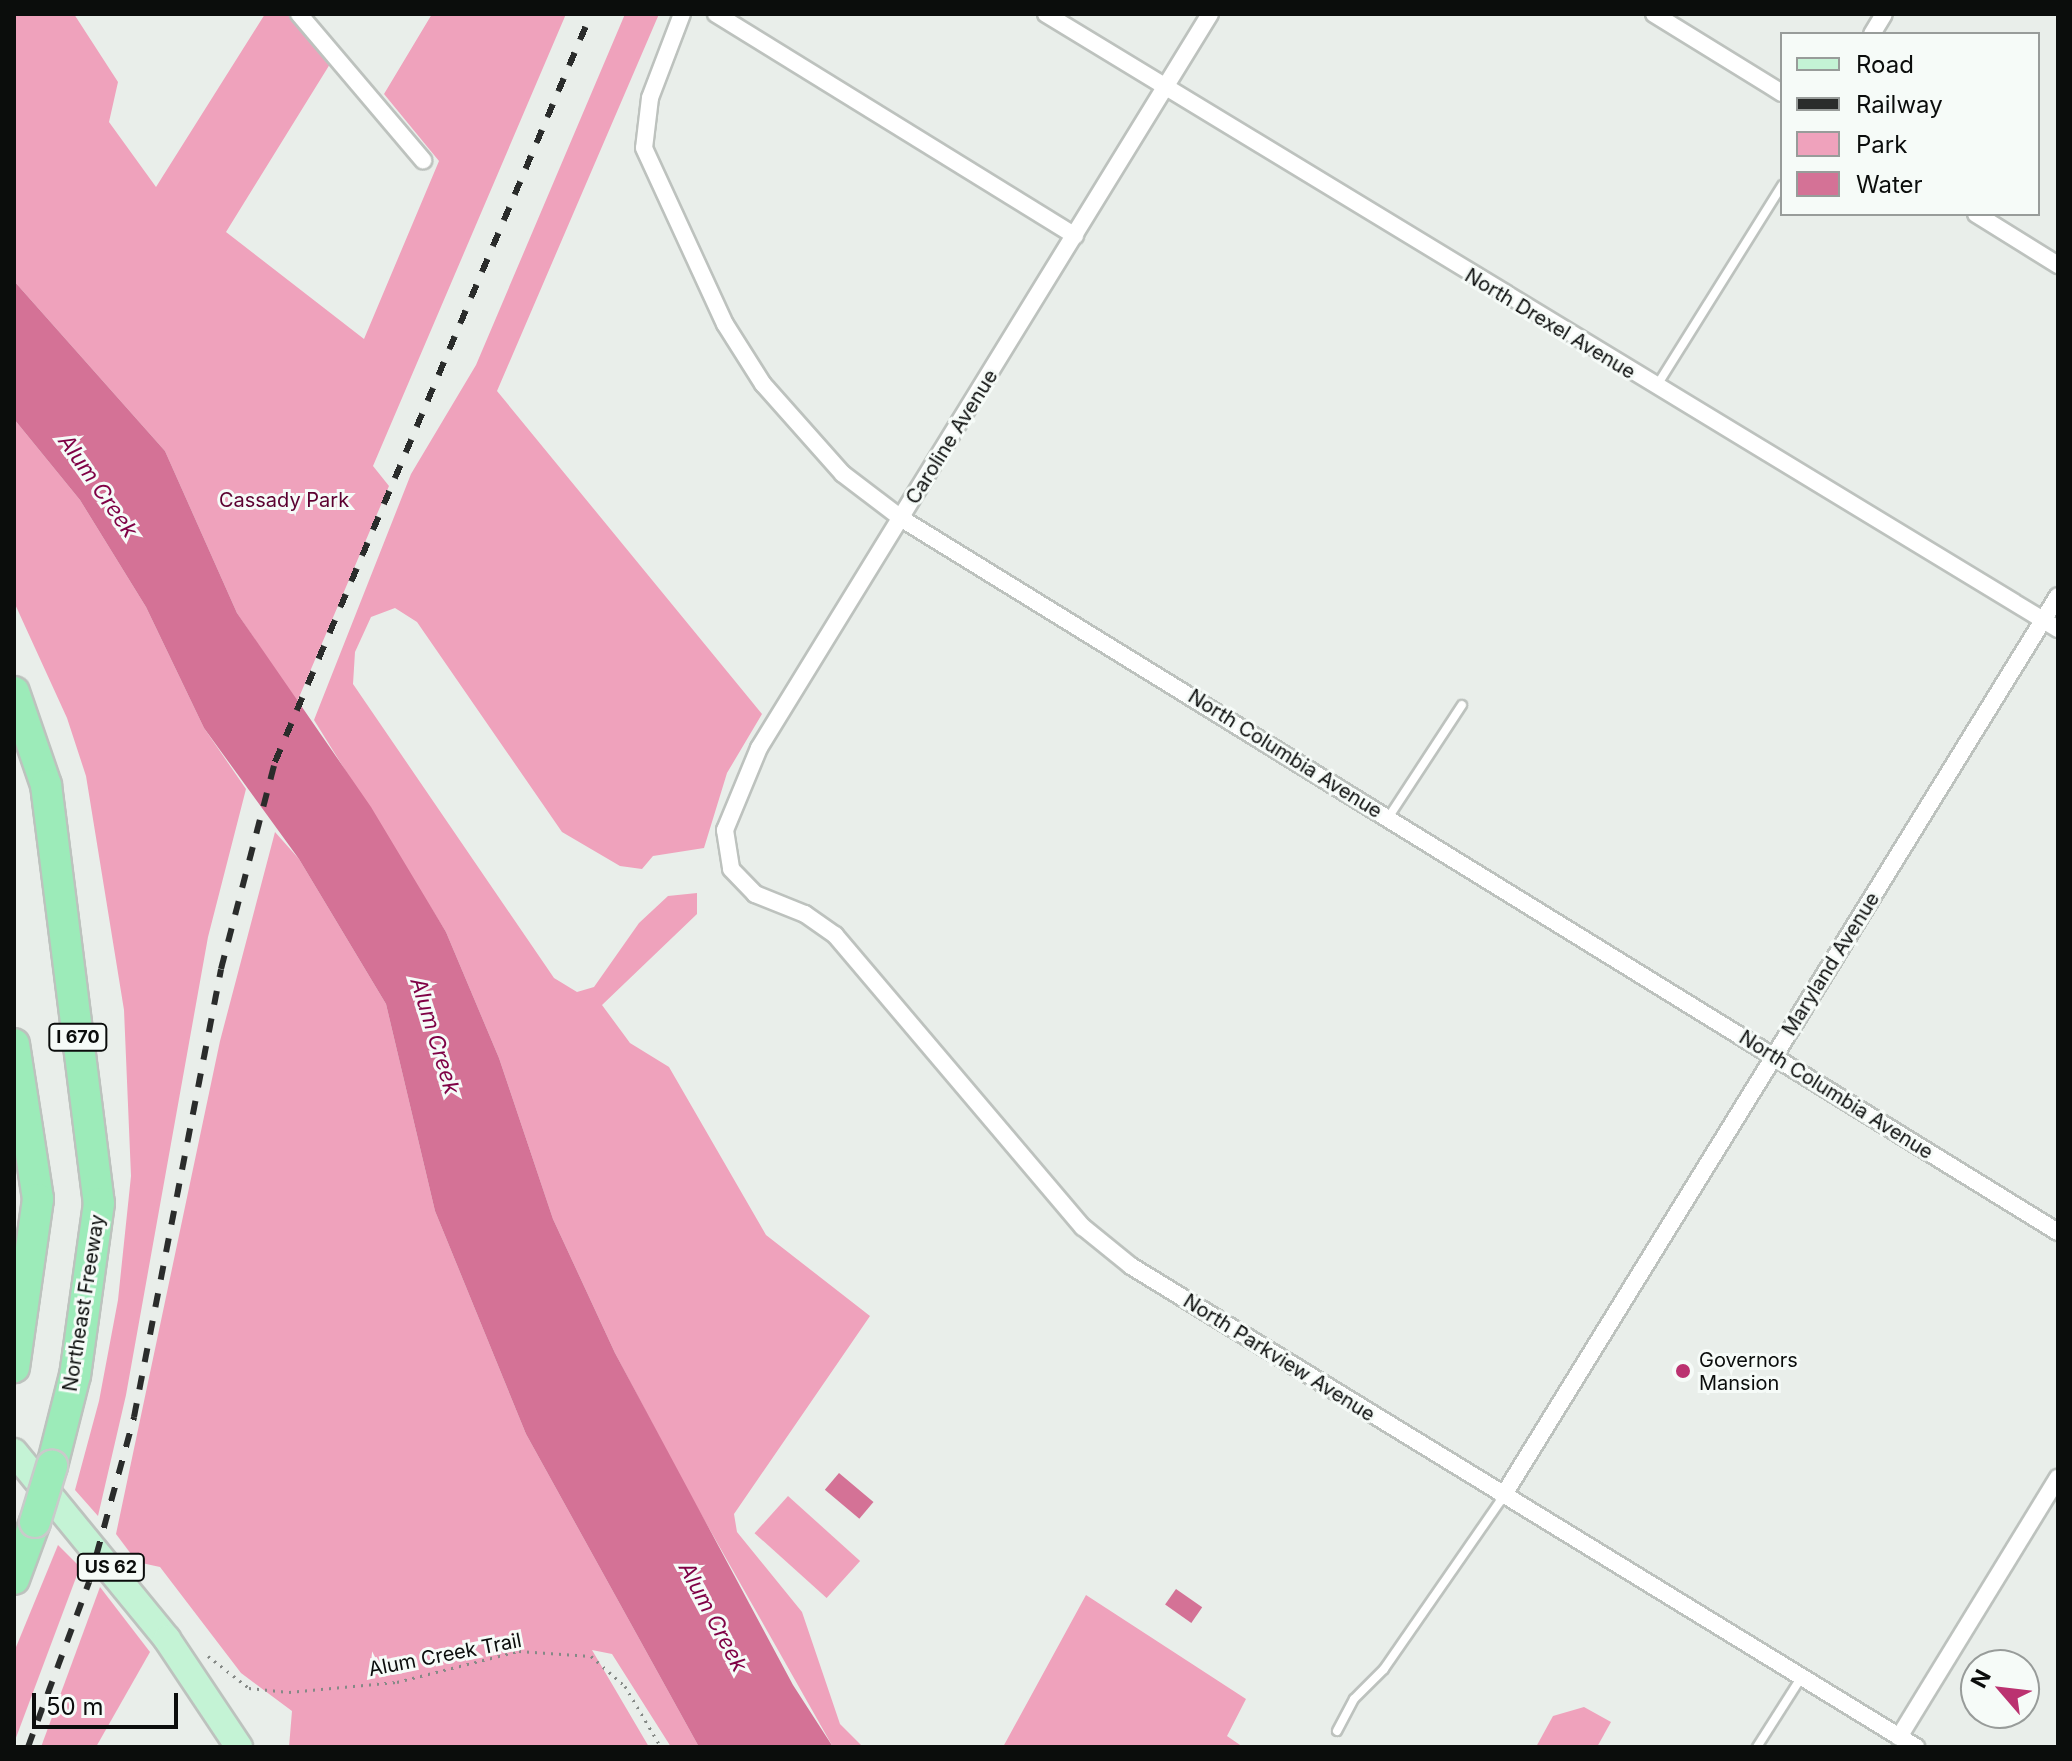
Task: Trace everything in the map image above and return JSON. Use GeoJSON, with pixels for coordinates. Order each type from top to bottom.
{"type":"FeatureCollection","features":[{"type":"Feature","properties":{"kind":"highway","name":"Northeast Freeway"},"geometry":{"type":"LineString","coordinates":[[14,692],[46,785],[99,1203],[75,1375],[52,1466],[14,1579]]}},
{"type":"Feature","properties":{"kind":"highway"},"geometry":{"type":"LineString","coordinates":[[14,1044],[38,1199],[14,1367]]}},
{"type":"Feature","properties":{"kind":"main road","name":"US 62"},"geometry":{"type":"LineString","coordinates":[[14,1452],[167,1639],[232,1741]]}},
{"type":"Feature","properties":{"kind":"street"},"geometry":{"type":"LineString","coordinates":[[299,14],[423,160]]}},
{"type":"Feature","properties":{"kind":"street","name":"North Columbia Avenue"},"geometry":{"type":"LineString","coordinates":[[682,14],[650,98],[644,148],[725,324],[763,384],[843,474],[902,519],[2058,1232]]}},
{"type":"Feature","properties":{"kind":"street"},"geometry":{"type":"LineString","coordinates":[[716,14],[1075,236]]}},
{"type":"Feature","properties":{"kind":"street","name":"North Drexel Avenue"},"geometry":{"type":"LineString","coordinates":[[1046,14],[2050,625]]}},
{"type":"Feature","properties":{"kind":"street","name":"Caroline Avenue"},"geometry":{"type":"LineString","coordinates":[[731,869],[725,830],[759,748],[1210,14]]}},
{"type":"Feature","properties":{"kind":"street"},"geometry":{"type":"LineString","coordinates":[[1654,14],[1780,92]]}},
{"type":"Feature","properties":{"kind":"street"},"geometry":{"type":"LineString","coordinates":[[1873,32],[1884,14]]}},
{"type":"Feature","properties":{"kind":"street"},"geometry":{"type":"LineString","coordinates":[[1979,216],[2058,265]]}},
{"type":"Feature","properties":{"kind":"street","name":"Maryland Avenue"},"geometry":{"type":"LineString","coordinates":[[1503,1496],[1774,1057],[2050,625],[2058,596]]}},
{"type":"Feature","properties":{"kind":"street","name":"North Parkview Avenue"},"geometry":{"type":"LineString","coordinates":[[731,869],[755,894],[795,909],[835,935],[1100,1243],[1503,1496],[1916,1747]]}},
{"type":"Feature","properties":{"kind":"street"},"geometry":{"type":"LineString","coordinates":[[1899,1737],[2058,1478]]}},
{"type":"Feature","properties":{"kind":"lane"},"geometry":{"type":"LineString","coordinates":[[1656,388],[1780,188]]}},
{"type":"Feature","properties":{"kind":"lane"},"geometry":{"type":"LineString","coordinates":[[1388,818],[1462,705]]}},
{"type":"Feature","properties":{"kind":"lane"},"geometry":{"type":"LineString","coordinates":[[1337,1731],[1354,1699],[1384,1669],[1503,1496]]}},
{"type":"Feature","properties":{"kind":"lane"},"geometry":{"type":"LineString","coordinates":[[1757,1747],[1801,1678]]}},
{"type":"Feature","properties":{"kind":"path","name":"Alum Creek Trail"},"geometry":{"type":"LineString","coordinates":[[201,1648],[220,1670],[249,1688],[289,1692],[397,1682],[519,1651],[591,1656],[625,1686],[661,1747]]}},
{"type":"Feature","properties":{"kind":"green space","name":"Cassady Park"},"geometry":{"type":"Polygon","coordinates":[[[14,14],[74,14],[118,82],[109,122],[156,187],[265,14],[287,14],[330,64],[226,232],[364,339],[439,161],[384,94],[432,14],[566,14],[373,466],[389,486],[297,702],[237,613],[165,451],[14,281],[14,14]]]}},
{"type":"Feature","properties":{"kind":"green space"},"geometry":{"type":"Polygon","coordinates":[[[625,14],[659,14],[497,391],[762,714],[727,773],[704,848],[653,856],[642,869],[620,866],[562,832],[417,622],[395,608],[371,617],[355,652],[353,684],[554,978],[577,992],[594,987],[639,923],[668,896],[697,893],[697,914],[602,1005],[630,1043],[669,1067],[766,1235],[870,1316],[734,1514],[737,1532],[802,1612],[840,1724],[863,1747],[833,1747],[689,1493],[615,1353],[553,1219],[499,1058],[446,932],[314,720],[411,474],[476,365],[625,14]]]}},
{"type":"Feature","properties":{"kind":"green space"},"geometry":{"type":"Polygon","coordinates":[[[14,419],[80,500],[146,607],[204,728],[246,789],[208,937],[126,1395],[98,1516],[75,1490],[99,1401],[118,1300],[131,1176],[124,1010],[86,776],[67,718],[14,602],[14,419]]]}},
{"type":"Feature","properties":{"kind":"green space"},"geometry":{"type":"Polygon","coordinates":[[[275,832],[299,859],[386,1004],[435,1211],[526,1434],[699,1747],[671,1747],[612,1654],[592,1650],[649,1747],[289,1747],[292,1711],[241,1673],[160,1567],[137,1562],[116,1534],[220,1041],[275,832]]]}},
{"type":"Feature","properties":{"kind":"green space"},"geometry":{"type":"Polygon","coordinates":[[[788,1496],[860,1561],[827,1598],[755,1533],[788,1496]]]}},
{"type":"Feature","properties":{"kind":"green space"},"geometry":{"type":"Polygon","coordinates":[[[58,1545],[80,1567],[14,1743],[14,1652],[58,1545]]]}},
{"type":"Feature","properties":{"kind":"green space"},"geometry":{"type":"Polygon","coordinates":[[[100,1587],[150,1652],[96,1747],[41,1747],[100,1587]]]}},
{"type":"Feature","properties":{"kind":"green space"},"geometry":{"type":"Polygon","coordinates":[[[1086,1595],[1246,1699],[1227,1736],[1243,1747],[1003,1747],[1086,1595]]]}},
{"type":"Feature","properties":{"kind":"green space"},"geometry":{"type":"Polygon","coordinates":[[[1584,1707],[1611,1722],[1597,1747],[1536,1747],[1553,1716],[1584,1707]]]}},
{"type":"Feature","properties":{"kind":"water","name":"Alum Creek"},"geometry":{"type":"Polygon","coordinates":[[[14,281],[165,451],[237,613],[371,807],[446,932],[499,1058],[553,1219],[615,1353],[793,1685],[833,1747],[699,1747],[526,1434],[435,1211],[386,1004],[299,859],[204,728],[146,607],[80,500],[14,419],[14,281]]]}},
{"type":"Feature","properties":{"kind":"water"},"geometry":{"type":"Polygon","coordinates":[[[839,1473],[873,1502],[859,1519],[825,1490],[839,1473]]]}},
{"type":"Feature","properties":{"kind":"water"},"geometry":{"type":"Polygon","coordinates":[[[1176,1589],[1202,1607],[1191,1623],[1165,1605],[1176,1589]]]}},
{"type":"Feature","properties":{"kind":"railway"},"geometry":{"type":"LineString","coordinates":[[28,1747],[89,1582],[134,1417],[221,969],[275,762],[591,14]]}},
{"type":"Feature","properties":{"kind":"place","name":"Governors Mansion"},"geometry":{"type":"Point","coordinates":[1683,1371]}}]}
